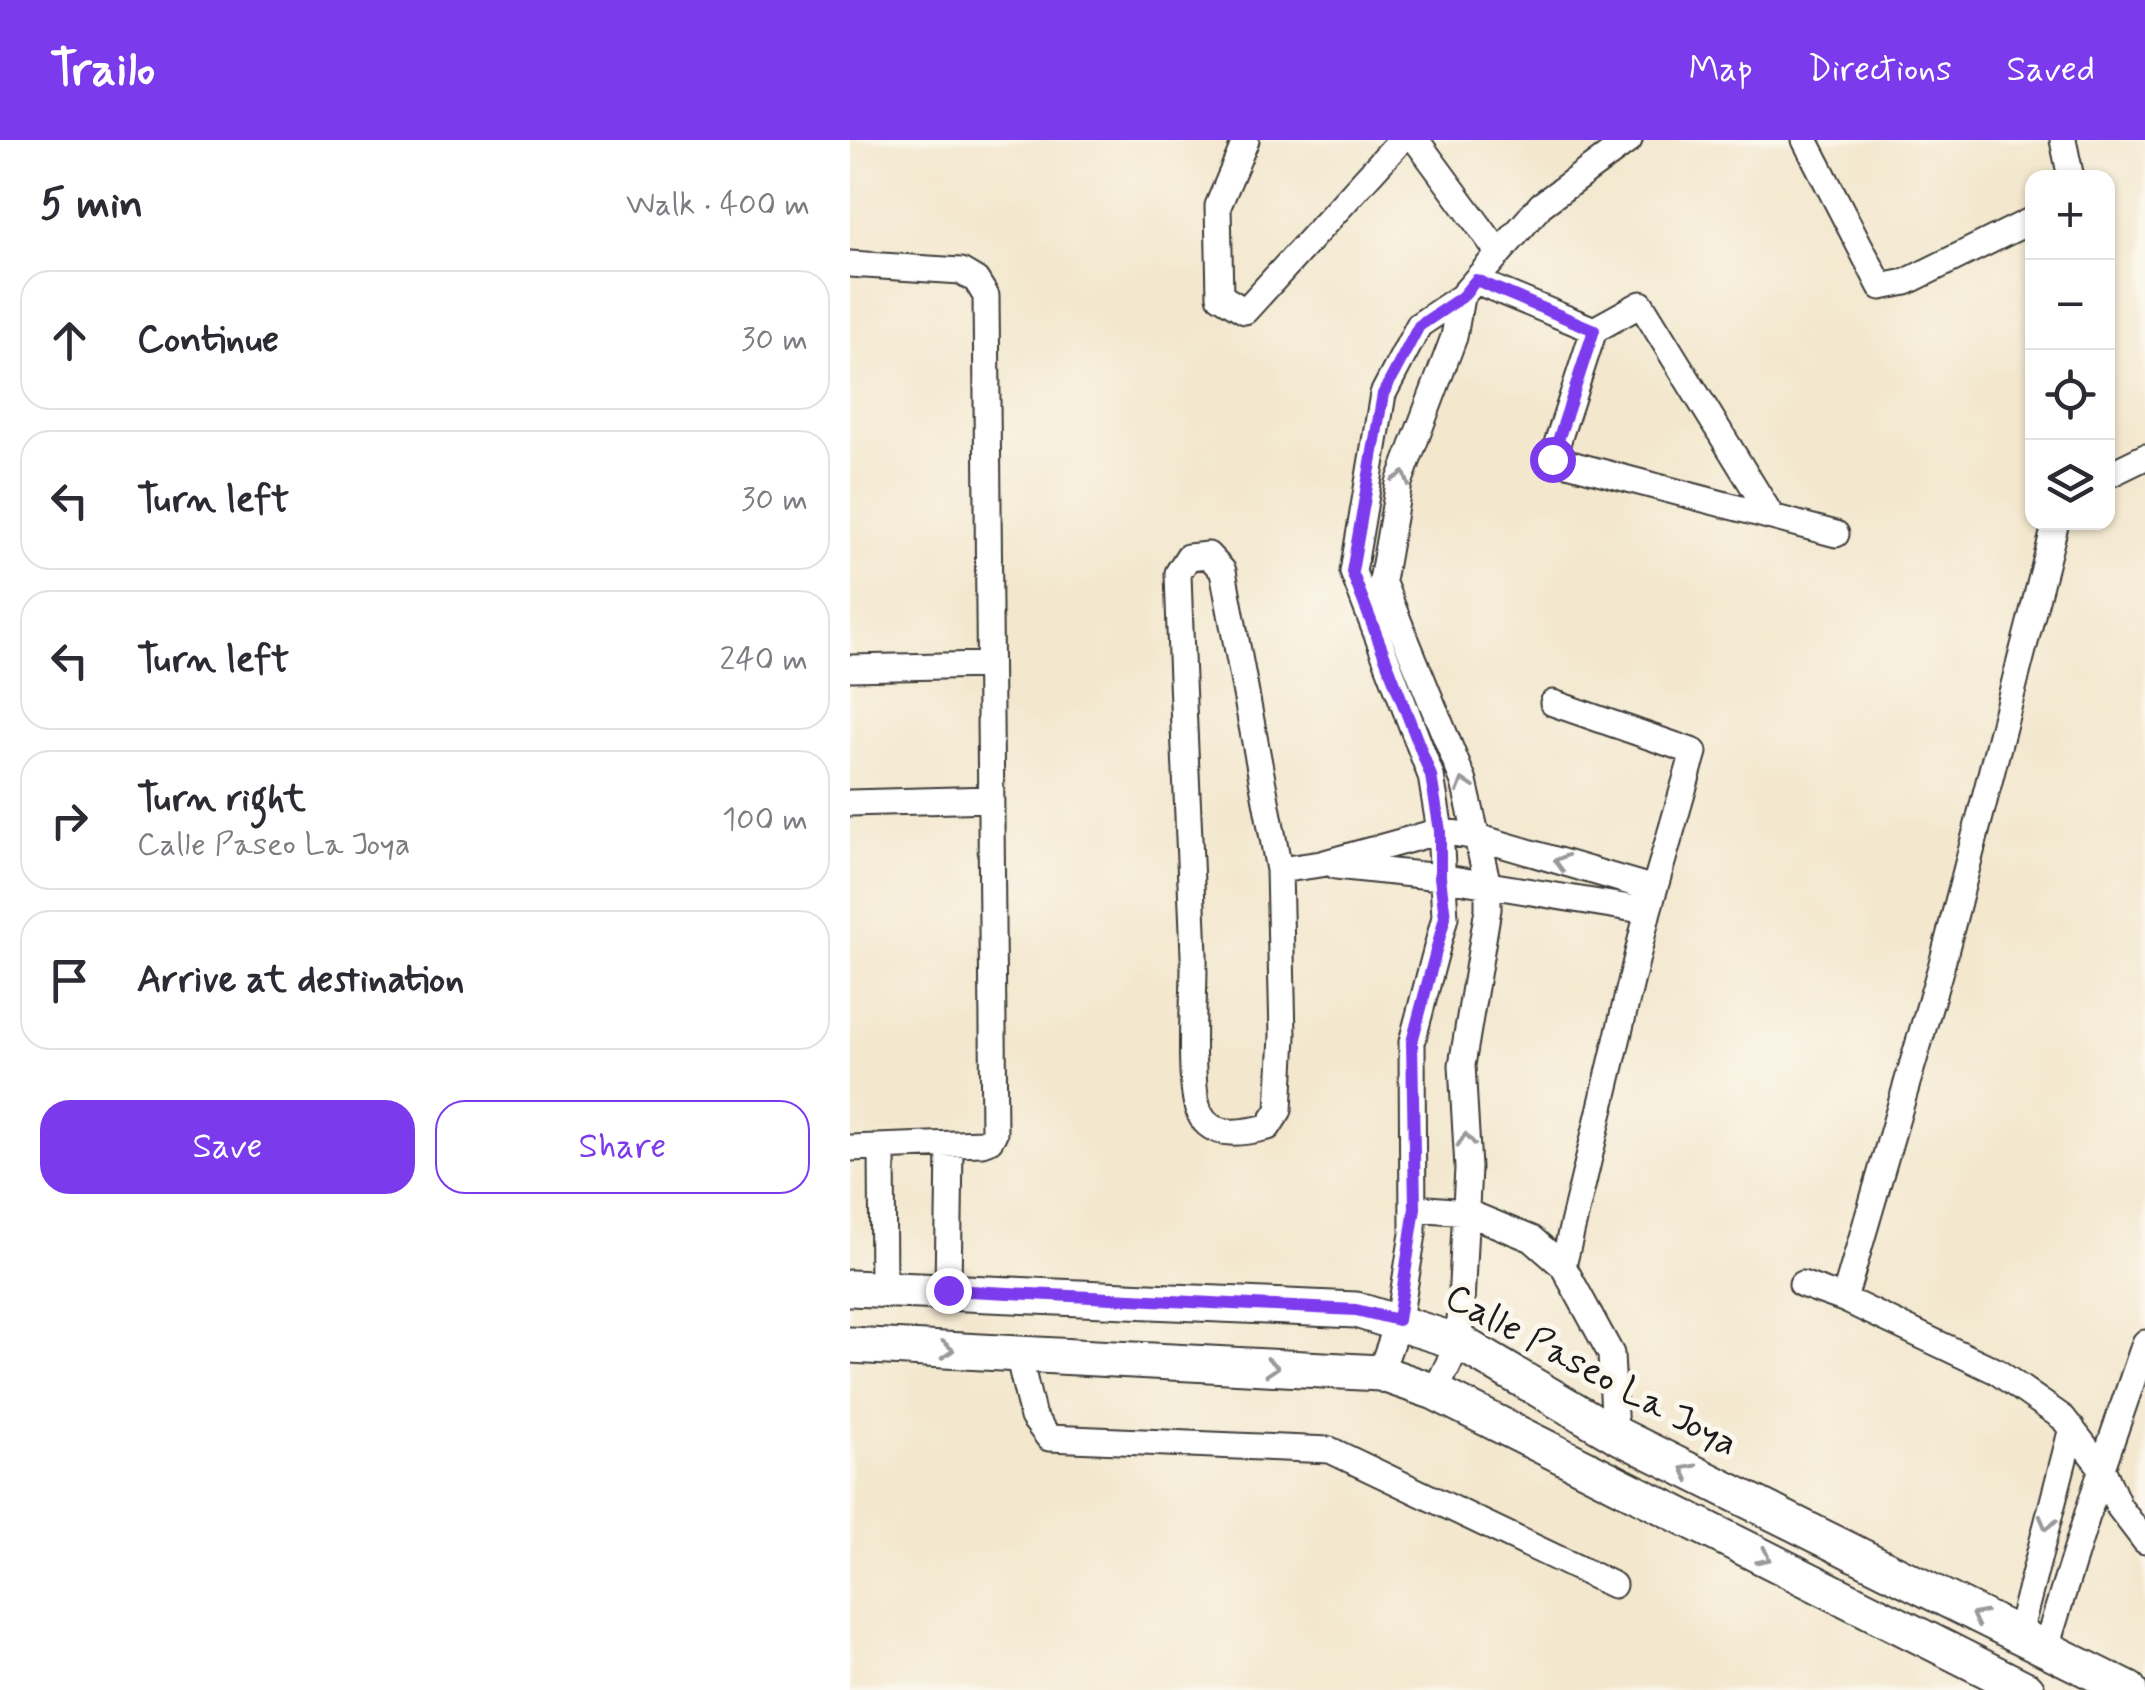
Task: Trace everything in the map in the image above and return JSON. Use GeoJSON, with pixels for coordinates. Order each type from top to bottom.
{"type":"FeatureCollection","features":[{"type":"Feature","properties":{"kind":"main road","name":"Calle Paseo La Joya"},"geometry":{"type":"LineString","coordinates":[[866,1289],[1356,1310],[1398,1320],[1459,1342],[1616,1434],[2129,1690]]}},
{"type":"Feature","properties":{"kind":"main road"},"geometry":{"type":"LineString","coordinates":[[850,1345],[1380,1373],[1435,1392],[2027,1690]]}},
{"type":"Feature","properties":{"kind":"street"},"geometry":{"type":"LineString","coordinates":[[1246,140],[1218,206],[1220,296],[1246,311],[1402,140]]}},
{"type":"Feature","properties":{"kind":"street"},"geometry":{"type":"LineString","coordinates":[[1416,140],[1499,253]]}},
{"type":"Feature","properties":{"kind":"street"},"geometry":{"type":"LineString","coordinates":[[1380,1373],[1398,1320],[1415,1208],[1412,1042],[1445,917],[1440,831],[1431,776],[1352,572],[1383,394],[1419,326],[1468,289],[1541,205],[1630,140]]}},
{"type":"Feature","properties":{"kind":"street"},"geometry":{"type":"LineString","coordinates":[[1805,140],[1880,287],[1906,282],[2025,223]]}},
{"type":"Feature","properties":{"kind":"street"},"geometry":{"type":"LineString","coordinates":[[2062,140],[2068,170]]}},
{"type":"Feature","properties":{"kind":"street"},"geometry":{"type":"LineString","coordinates":[[850,264],[960,271],[976,280],[986,296],[994,1133],[982,1143],[850,1148]]}},
{"type":"Feature","properties":{"kind":"street"},"geometry":{"type":"LineString","coordinates":[[1468,289],[1594,330]]}},
{"type":"Feature","properties":{"kind":"street"},"geometry":{"type":"LineString","coordinates":[[1435,1392],[1459,1342],[1468,1168],[1462,1065],[1488,909],[1488,885],[1464,782],[1382,582],[1400,483],[1468,289]]}},
{"type":"Feature","properties":{"kind":"street"},"geometry":{"type":"LineString","coordinates":[[1772,517],[1641,304],[1594,330],[1552,459],[1836,534]]}},
{"type":"Feature","properties":{"kind":"street"},"geometry":{"type":"LineString","coordinates":[[2115,472],[2145,457]]}},
{"type":"Feature","properties":{"kind":"street"},"geometry":{"type":"LineString","coordinates":[[1844,1299],[1943,960],[2054,530]]}},
{"type":"Feature","properties":{"kind":"street"},"geometry":{"type":"LineString","coordinates":[[1208,556],[1222,571],[1279,870],[1283,1036],[1279,1110],[1268,1127],[1240,1134],[1210,1127],[1199,1114],[1194,1076],[1194,956],[1178,573],[1188,557],[1208,556]]}},
{"type":"Feature","properties":{"kind":"street"},"geometry":{"type":"LineString","coordinates":[[1352,572],[1382,582]]}},
{"type":"Feature","properties":{"kind":"street"},"geometry":{"type":"LineString","coordinates":[[850,668],[989,665]]}},
{"type":"Feature","properties":{"kind":"street"},"geometry":{"type":"LineString","coordinates":[[1553,703],[1694,752],[1651,900],[1563,1266]]}},
{"type":"Feature","properties":{"kind":"street"},"geometry":{"type":"LineString","coordinates":[[850,803],[991,799]]}},
{"type":"Feature","properties":{"kind":"street"},"geometry":{"type":"LineString","coordinates":[[1279,870],[1321,864],[1440,831],[1476,837],[1651,900]]}},
{"type":"Feature","properties":{"kind":"street"},"geometry":{"type":"LineString","coordinates":[[1321,864],[1651,900]]}},
{"type":"Feature","properties":{"kind":"street"},"geometry":{"type":"LineString","coordinates":[[948,1290],[950,1146]]}},
{"type":"Feature","properties":{"kind":"street"},"geometry":{"type":"LineString","coordinates":[[866,1289],[882,1148]]}},
{"type":"Feature","properties":{"kind":"street"},"geometry":{"type":"LineString","coordinates":[[1415,1208],[1466,1212],[1532,1240],[1563,1266],[1611,1354],[1616,1434]]}},
{"type":"Feature","properties":{"kind":"street"},"geometry":{"type":"LineString","coordinates":[[1802,1284],[1844,1299],[1996,1370],[2063,1418],[2102,1468],[2119,1507],[2145,1541]]}},
{"type":"Feature","properties":{"kind":"street"},"geometry":{"type":"LineString","coordinates":[[2032,1642],[2102,1468],[2145,1344]]}},
{"type":"Feature","properties":{"kind":"street"},"geometry":{"type":"LineString","coordinates":[[1018,1354],[1033,1417],[1050,1438],[1330,1450],[1613,1585]]}},
{"type":"Feature","properties":{"kind":"street"},"geometry":{"type":"LineString","coordinates":[[2032,1642],[2072,1428]]}},
{"type":"Feature","properties":{"kind":"route"},"geometry":{"type":"LineString","coordinates":[[948,1290],[1356,1310],[1398,1320],[1415,1208],[1412,1042],[1445,917],[1440,831],[1431,776],[1352,572],[1383,394],[1419,326],[1462,297],[1476,280],[1594,330],[1552,459]]}}]}
